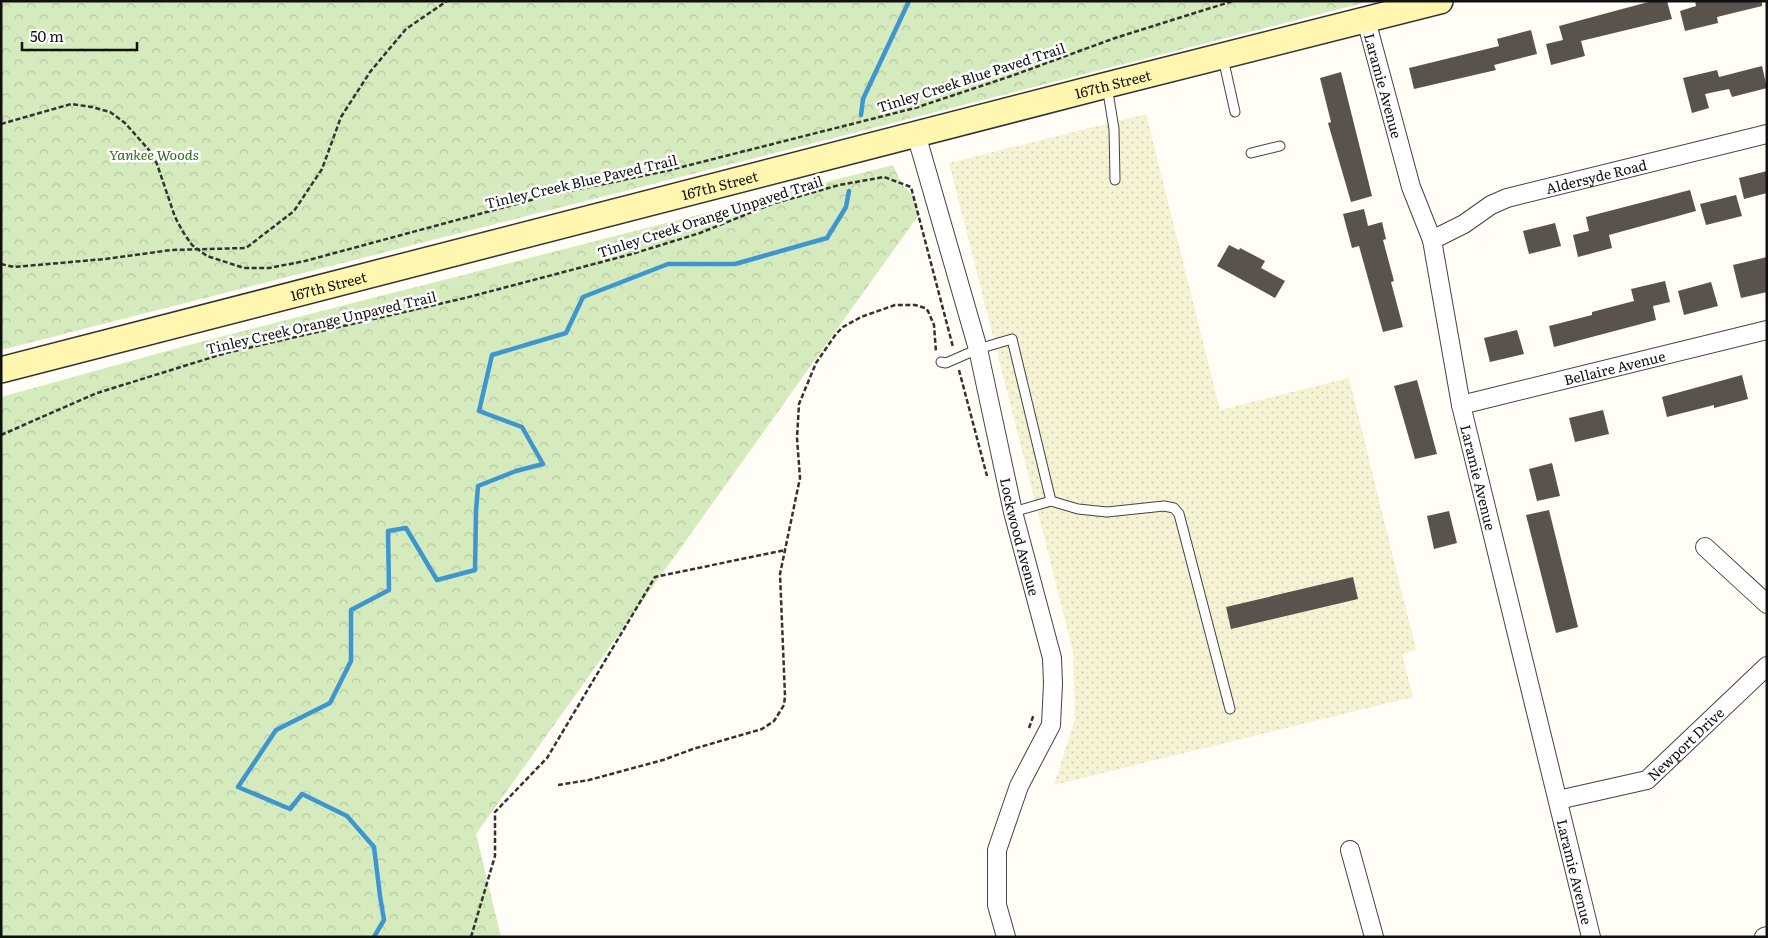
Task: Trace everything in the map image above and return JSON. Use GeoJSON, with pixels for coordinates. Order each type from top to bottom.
{"type":"FeatureCollection","features":[{"type":"Feature","properties":{"kind":"main road","name":"167th Street"},"geometry":{"type":"LineString","coordinates":[[1,370],[1440,1]]}},
{"type":"Feature","properties":{"kind":"street","name":"Laramie Avenue"},"geometry":{"type":"LineString","coordinates":[[1366,20],[1411,187],[1432,240],[1461,406],[1591,937]]}},
{"type":"Feature","properties":{"kind":"street","name":"Lockwood Avenue"},"geometry":{"type":"LineString","coordinates":[[916,134],[978,349],[1013,512],[1052,658],[1051,725],[1019,786],[997,850],[997,905],[1006,937]]}},
{"type":"Feature","properties":{"kind":"street","name":"Aldersyde Road"},"geometry":{"type":"LineString","coordinates":[[1432,240],[1464,224],[1491,205],[1507,198],[1767,134]]}},
{"type":"Feature","properties":{"kind":"street","name":"Bellaire Avenue"},"geometry":{"type":"LineString","coordinates":[[1461,406],[1767,330]]}},
{"type":"Feature","properties":{"kind":"street"},"geometry":{"type":"LineString","coordinates":[[1705,547],[1767,604]]}},
{"type":"Feature","properties":{"kind":"street","name":"Newport Drive"},"geometry":{"type":"LineString","coordinates":[[1558,800],[1647,780],[1767,666]]}},
{"type":"Feature","properties":{"kind":"street"},"geometry":{"type":"LineString","coordinates":[[1350,850],[1374,937]]}},
{"type":"Feature","properties":{"kind":"lane"},"geometry":{"type":"LineString","coordinates":[[1222,56],[1235,112]]}},
{"type":"Feature","properties":{"kind":"lane"},"geometry":{"type":"LineString","coordinates":[[1107,85],[1114,129],[1115,180]]}},
{"type":"Feature","properties":{"kind":"lane"},"geometry":{"type":"LineString","coordinates":[[1251,153],[1280,146]]}},
{"type":"Feature","properties":{"kind":"lane"},"geometry":{"type":"LineString","coordinates":[[941,362],[946,363],[978,349],[1012,339],[1051,501]]}},
{"type":"Feature","properties":{"kind":"lane"},"geometry":{"type":"LineString","coordinates":[[1013,512],[1051,501],[1078,509],[1107,512],[1164,506],[1174,508],[1180,514],[1230,709]]}},
{"type":"Feature","properties":{"kind":"path"},"geometry":{"type":"LineString","coordinates":[[1,264],[14,268],[171,250],[246,248],[294,211],[322,169],[341,117],[370,72],[406,29],[447,1]]}},
{"type":"Feature","properties":{"kind":"path","name":"Tinley Creek Blue Paved Trail"},"geometry":{"type":"LineString","coordinates":[[1,124],[71,104],[110,112],[125,123],[150,150],[157,164],[175,217],[192,245],[208,256],[244,268],[269,268],[305,261],[546,196],[666,171],[915,108],[1014,75],[1115,38],[1233,1]]}},
{"type":"Feature","properties":{"kind":"path","name":"Tinley Creek Orange Unpaved Trail"},"geometry":{"type":"LineString","coordinates":[[1,435],[97,393],[226,353],[465,298],[700,233],[772,204],[839,184],[884,177],[911,187],[988,481]]}},
{"type":"Feature","properties":{"kind":"path"},"geometry":{"type":"LineString","coordinates":[[558,785],[589,780],[663,760],[693,748],[752,733],[762,729],[774,720],[784,705],[785,696],[780,574],[800,478],[797,438],[799,404],[816,363],[836,334],[860,317],[895,305],[915,305],[928,311],[934,325],[936,354],[941,362]]}},
{"type":"Feature","properties":{"kind":"path"},"geometry":{"type":"LineString","coordinates":[[471,937],[495,856],[495,812],[547,758],[656,577],[785,550]]}},
{"type":"Feature","properties":{"kind":"shaded area"},"geometry":{"type":"Polygon","coordinates":[[[1146,114],[1220,410],[1349,378],[1416,650],[1402,654],[1413,697],[1054,785],[1075,719],[1073,651],[949,163],[1146,114]]]}},
{"type":"Feature","properties":{"kind":"green space","name":"Yankee Woods"},"geometry":{"type":"Polygon","coordinates":[[[1,1],[1371,1],[1,350],[1,1]]]}},
{"type":"Feature","properties":{"kind":"green space"},"geometry":{"type":"Polygon","coordinates":[[[893,165],[902,185],[914,196],[918,216],[476,834],[501,937],[1,937],[1,397],[185,346],[893,165]]]}},
{"type":"Feature","properties":{"kind":"building"},"geometry":{"type":"Polygon","coordinates":[[[1652,1],[1667,1],[1672,19],[1581,41],[1585,56],[1551,65],[1546,44],[1563,40],[1559,26],[1652,1]]]}},
{"type":"Feature","properties":{"kind":"building"},"geometry":{"type":"Polygon","coordinates":[[[1695,1],[1762,1],[1762,6],[1717,17],[1718,23],[1685,31],[1680,11],[1696,6],[1695,1]]]}},
{"type":"Feature","properties":{"kind":"building"},"geometry":{"type":"Polygon","coordinates":[[[1531,30],[1537,54],[1494,65],[1496,70],[1414,89],[1409,68],[1499,46],[1497,39],[1531,30]]]}},
{"type":"Feature","properties":{"kind":"building"},"geometry":{"type":"Polygon","coordinates":[[[1762,66],[1767,88],[1732,97],[1729,89],[1705,94],[1709,108],[1692,113],[1683,78],[1717,70],[1719,77],[1762,66]]]}},
{"type":"Feature","properties":{"kind":"building"},"geometry":{"type":"Polygon","coordinates":[[[1341,72],[1372,196],[1351,202],[1328,123],[1331,122],[1320,78],[1341,72]]]}},
{"type":"Feature","properties":{"kind":"building"},"geometry":{"type":"Polygon","coordinates":[[[1767,171],[1767,193],[1744,199],[1739,178],[1767,171]]]}},
{"type":"Feature","properties":{"kind":"building"},"geometry":{"type":"Polygon","coordinates":[[[1690,190],[1696,211],[1609,235],[1612,248],[1578,257],[1573,235],[1589,231],[1586,217],[1690,190]]]}},
{"type":"Feature","properties":{"kind":"building"},"geometry":{"type":"Polygon","coordinates":[[[1736,195],[1742,216],[1706,225],[1700,204],[1736,195]]]}},
{"type":"Feature","properties":{"kind":"building"},"geometry":{"type":"Polygon","coordinates":[[[1364,209],[1368,226],[1382,222],[1386,239],[1383,240],[1394,281],[1391,282],[1403,327],[1383,332],[1359,246],[1352,248],[1343,214],[1364,209]]]}},
{"type":"Feature","properties":{"kind":"building"},"geometry":{"type":"Polygon","coordinates":[[[1555,223],[1561,246],[1529,254],[1523,231],[1555,223]]]}},
{"type":"Feature","properties":{"kind":"building"},"geometry":{"type":"Polygon","coordinates":[[[1229,245],[1239,250],[1240,248],[1265,261],[1261,268],[1285,281],[1275,298],[1217,266],[1229,245]]]}},
{"type":"Feature","properties":{"kind":"building"},"geometry":{"type":"Polygon","coordinates":[[[1767,257],[1767,292],[1741,298],[1733,265],[1767,257]]]}},
{"type":"Feature","properties":{"kind":"building"},"geometry":{"type":"Polygon","coordinates":[[[1665,281],[1670,302],[1653,306],[1656,320],[1554,347],[1549,326],[1592,315],[1592,312],[1634,301],[1631,289],[1665,281]]]}},
{"type":"Feature","properties":{"kind":"building"},"geometry":{"type":"Polygon","coordinates":[[[1711,282],[1718,306],[1684,315],[1678,291],[1711,282]]]}},
{"type":"Feature","properties":{"kind":"building"},"geometry":{"type":"Polygon","coordinates":[[[1517,330],[1524,354],[1490,362],[1484,338],[1517,330]]]}},
{"type":"Feature","properties":{"kind":"building"},"geometry":{"type":"Polygon","coordinates":[[[1742,375],[1748,399],[1714,408],[1714,405],[1667,417],[1662,397],[1742,375]]]}},
{"type":"Feature","properties":{"kind":"building"},"geometry":{"type":"Polygon","coordinates":[[[1417,380],[1437,454],[1415,459],[1394,386],[1417,380]]]}},
{"type":"Feature","properties":{"kind":"building"},"geometry":{"type":"Polygon","coordinates":[[[1603,410],[1609,434],[1575,442],[1569,418],[1603,410]]]}},
{"type":"Feature","properties":{"kind":"building"},"geometry":{"type":"Polygon","coordinates":[[[1552,463],[1560,496],[1537,501],[1529,469],[1552,463]]]}},
{"type":"Feature","properties":{"kind":"building"},"geometry":{"type":"Polygon","coordinates":[[[1549,510],[1578,627],[1556,633],[1526,515],[1549,510]]]}},
{"type":"Feature","properties":{"kind":"building"},"geometry":{"type":"Polygon","coordinates":[[[1449,511],[1457,543],[1434,549],[1427,516],[1449,511]]]}},
{"type":"Feature","properties":{"kind":"building"},"geometry":{"type":"Polygon","coordinates":[[[1353,577],[1358,599],[1231,629],[1226,607],[1353,577]]]}},
{"type":"Feature","properties":{"kind":"waterway"},"geometry":{"type":"LineString","coordinates":[[861,115],[863,99],[909,1]]}},
{"type":"Feature","properties":{"kind":"waterway"},"geometry":{"type":"LineString","coordinates":[[374,937],[384,920],[374,847],[347,816],[302,794],[290,809],[238,787],[276,730],[330,703],[351,661],[351,610],[389,590],[388,531],[406,528],[437,580],[475,570],[478,486],[516,471],[543,464],[522,427],[479,411],[492,355],[566,333],[583,297],[668,264],[735,264],[827,238],[846,207],[849,191]]}}]}
